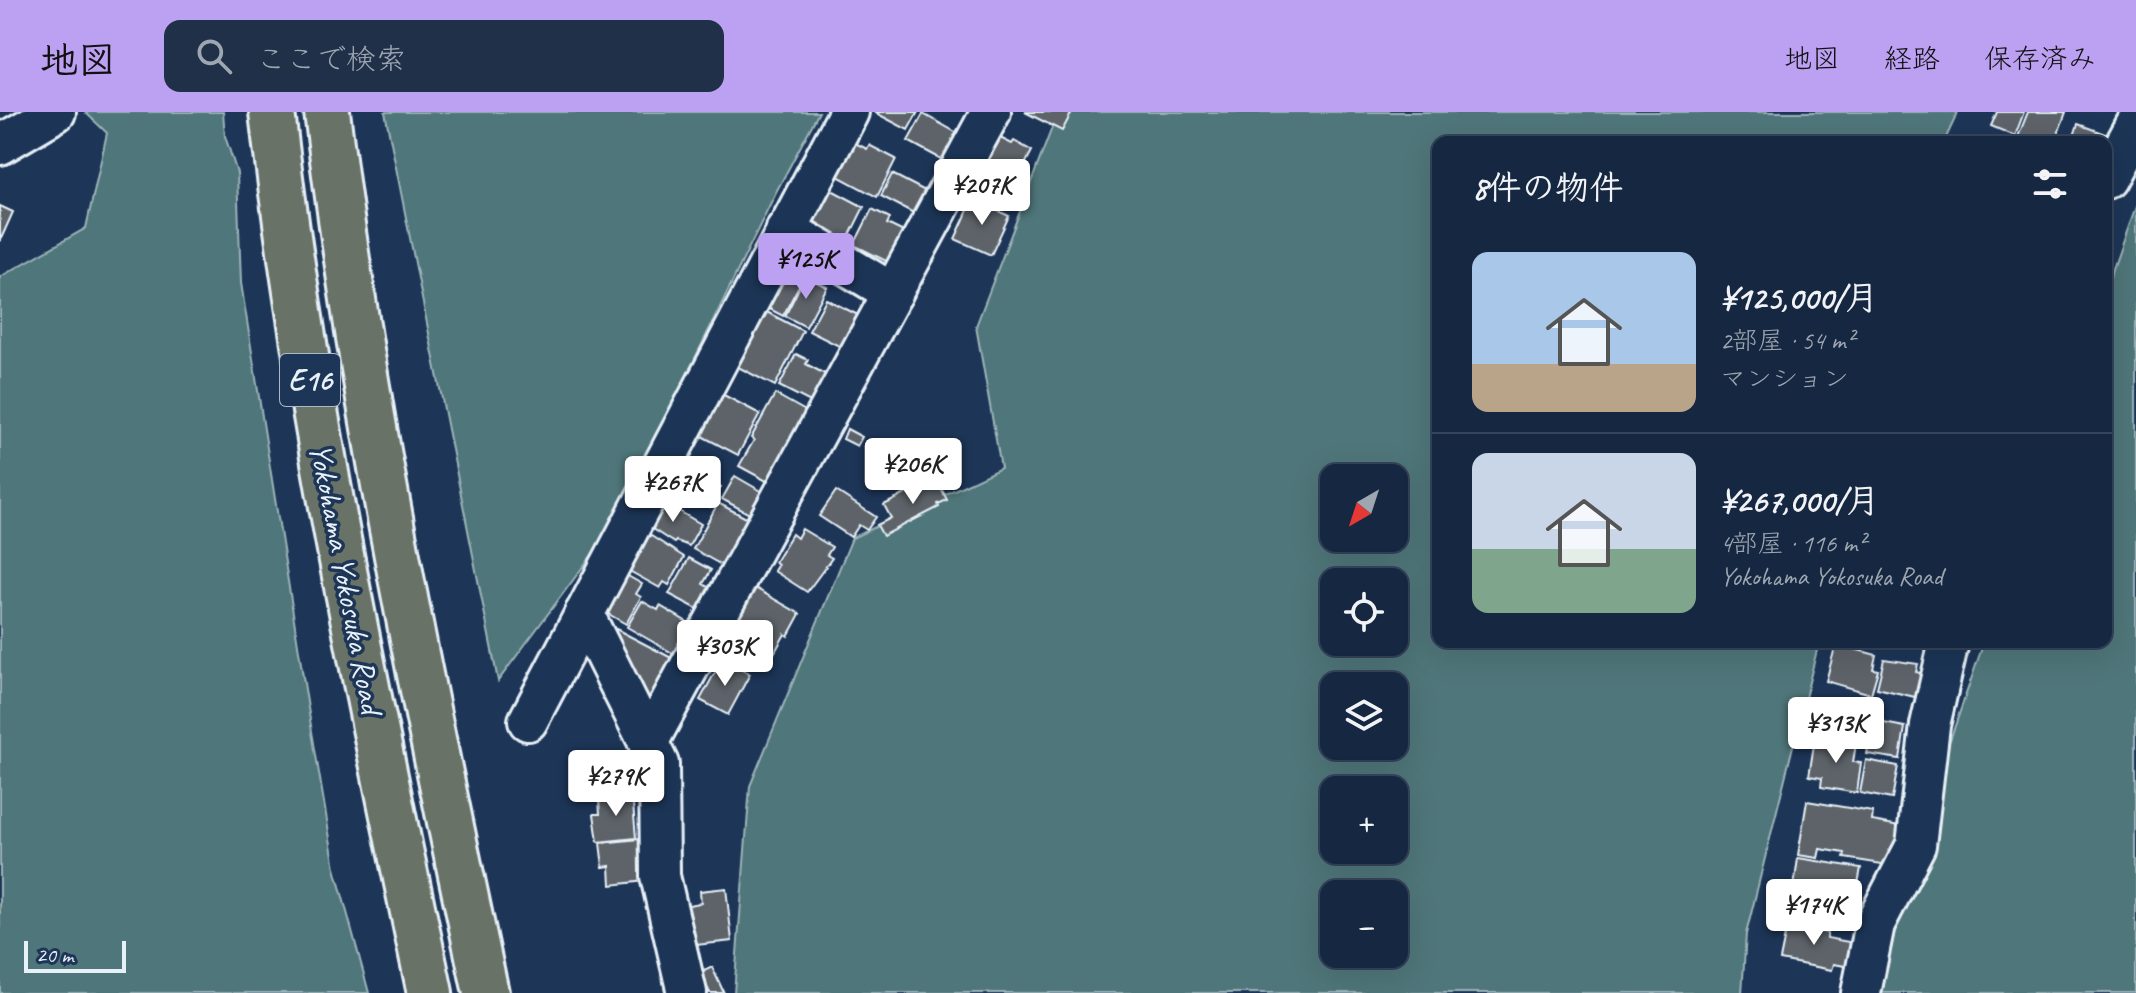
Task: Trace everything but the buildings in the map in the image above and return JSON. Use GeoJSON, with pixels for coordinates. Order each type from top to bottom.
{"type":"FeatureCollection","features":[{"type":"Feature","properties":{"kind":"highway","name":"Yokohama Yokosuka Road"},"geometry":{"type":"LineString","coordinates":[[272,112],[280,187],[317,427],[430,993]]}},
{"type":"Feature","properties":{"kind":"highway","name":"Yokohama Yokosuka Road"},"geometry":{"type":"LineString","coordinates":[[327,112],[372,413],[412,630],[486,993]]}},
{"type":"Feature","properties":{"kind":"street"},"geometry":{"type":"LineString","coordinates":[[0,145],[56,112]]}},
{"type":"Feature","properties":{"kind":"street"},"geometry":{"type":"LineString","coordinates":[[528,721],[849,112]]}},
{"type":"Feature","properties":{"kind":"street"},"geometry":{"type":"LineString","coordinates":[[648,743],[991,112]]}},
{"type":"Feature","properties":{"kind":"street"},"geometry":{"type":"LineString","coordinates":[[2112,168],[2136,124]]}},
{"type":"Feature","properties":{"kind":"street"},"geometry":{"type":"LineString","coordinates":[[786,229],[893,293]]}},
{"type":"Feature","properties":{"kind":"street"},"geometry":{"type":"LineString","coordinates":[[584,614],[659,764],[660,876],[687,993]]}},
{"type":"Feature","properties":{"kind":"street"},"geometry":{"type":"LineString","coordinates":[[1861,993],[1875,924],[1916,845],[1930,725],[1948,648]]}},
{"type":"Feature","properties":{"kind":"green space"},"geometry":{"type":"Polygon","coordinates":[[[85,112],[223,112],[225,136],[237,173],[241,283],[307,702],[335,868],[369,993],[0,993],[0,277],[86,228],[107,133],[85,112]]]}},
{"type":"Feature","properties":{"kind":"green space"},"geometry":{"type":"Polygon","coordinates":[[[385,112],[819,112],[776,192],[614,525],[498,681],[385,112]]]}},
{"type":"Feature","properties":{"kind":"green space"},"geometry":{"type":"Polygon","coordinates":[[[1058,112],[1958,112],[1947,136],[1432,136],[1432,648],[1818,648],[1746,934],[1742,993],[734,993],[750,786],[852,538],[1001,468],[976,326],[1058,112]]]}},
{"type":"Feature","properties":{"kind":"green space"},"geometry":{"type":"Polygon","coordinates":[[[2136,203],[2136,993],[1882,993],[1911,853],[1982,648],[2112,648],[2112,272],[2136,203]]]}}]}
